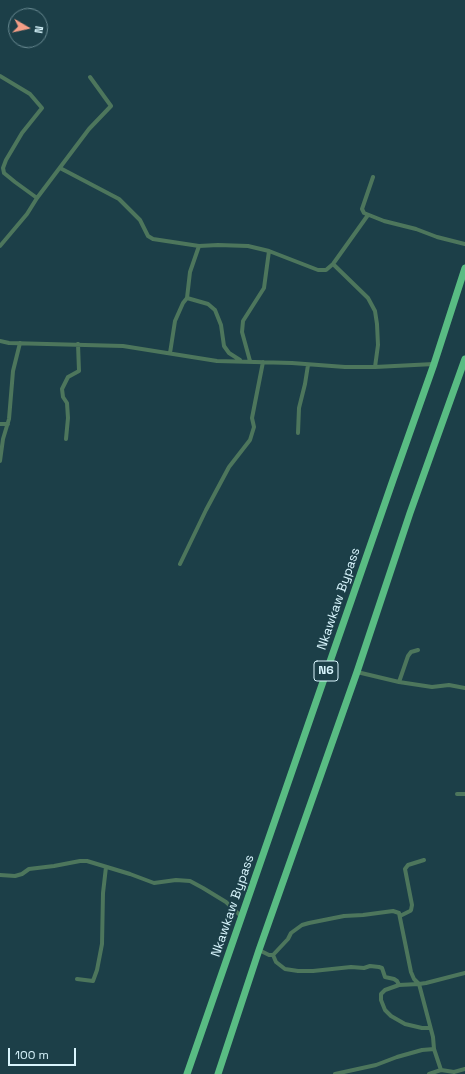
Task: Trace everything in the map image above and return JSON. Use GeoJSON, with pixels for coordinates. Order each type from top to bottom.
{"type":"FeatureCollection","features":[{"type":"Feature","properties":{"kind":"highway","name":"Nkawkaw Bypass"},"geometry":{"type":"LineString","coordinates":[[187,1074],[434,364],[465,268]]}},
{"type":"Feature","properties":{"kind":"highway","name":"N6"},"geometry":{"type":"LineString","coordinates":[[218,1074],[259,950],[357,672],[410,513],[465,359]]}},
{"type":"Feature","properties":{"kind":"street"},"geometry":{"type":"LineString","coordinates":[[0,76],[30,94],[42,108],[22,134],[6,160],[3,168],[4,173],[37,198]]}},
{"type":"Feature","properties":{"kind":"street"},"geometry":{"type":"LineString","coordinates":[[0,246],[27,214],[37,198],[89,129],[111,106],[90,77]]}},
{"type":"Feature","properties":{"kind":"street"},"geometry":{"type":"LineString","coordinates":[[60,168],[119,199],[140,220],[148,236],[153,238],[200,246],[248,246],[269,251],[318,270],[326,270],[333,264],[368,215]]}},
{"type":"Feature","properties":{"kind":"street"},"geometry":{"type":"LineString","coordinates":[[373,177],[362,209],[364,213],[384,221],[416,228],[437,237],[465,244]]}},
{"type":"Feature","properties":{"kind":"street"},"geometry":{"type":"LineString","coordinates":[[170,353],[175,321],[183,303],[187,298],[190,272],[200,246]]}},
{"type":"Feature","properties":{"kind":"street"},"geometry":{"type":"LineString","coordinates":[[250,361],[242,332],[243,321],[264,288],[269,251]]}},
{"type":"Feature","properties":{"kind":"street"},"geometry":{"type":"LineString","coordinates":[[333,264],[368,298],[375,311],[378,345],[375,367]]}},
{"type":"Feature","properties":{"kind":"street"},"geometry":{"type":"LineString","coordinates":[[187,298],[208,304],[215,310],[221,325],[224,346],[229,353],[240,361]]}},
{"type":"Feature","properties":{"kind":"street"},"geometry":{"type":"LineString","coordinates":[[0,341],[6,343],[124,346],[217,361],[250,361],[308,365],[375,367],[434,364]]}},
{"type":"Feature","properties":{"kind":"street"},"geometry":{"type":"LineString","coordinates":[[0,346],[6,343]]}},
{"type":"Feature","properties":{"kind":"street"},"geometry":{"type":"LineString","coordinates":[[0,461],[3,439],[8,424],[13,371],[20,343]]}},
{"type":"Feature","properties":{"kind":"street"},"geometry":{"type":"LineString","coordinates":[[66,439],[68,418],[67,403],[63,396],[62,389],[68,377],[79,371],[78,344]]}},
{"type":"Feature","properties":{"kind":"street"},"geometry":{"type":"LineString","coordinates":[[180,564],[226,473],[250,440],[254,427],[252,418],[263,362]]}},
{"type":"Feature","properties":{"kind":"street"},"geometry":{"type":"LineString","coordinates":[[298,433],[299,408],[306,384],[308,365]]}},
{"type":"Feature","properties":{"kind":"street"},"geometry":{"type":"LineString","coordinates":[[0,424],[8,424]]}},
{"type":"Feature","properties":{"kind":"street"},"geometry":{"type":"LineString","coordinates":[[399,682],[408,656],[411,652],[418,650]]}},
{"type":"Feature","properties":{"kind":"street"},"geometry":{"type":"LineString","coordinates":[[357,672],[399,682],[432,686],[448,685],[465,688]]}},
{"type":"Feature","properties":{"kind":"street"},"geometry":{"type":"LineString","coordinates":[[457,794],[465,794]]}},
{"type":"Feature","properties":{"kind":"street"},"geometry":{"type":"LineString","coordinates":[[400,916],[410,911],[412,905],[405,869],[408,866],[424,860]]}},
{"type":"Feature","properties":{"kind":"street"},"geometry":{"type":"LineString","coordinates":[[0,875],[15,876],[22,874],[29,869],[87,861],[154,883],[176,880],[190,881],[226,902],[242,917]]}},
{"type":"Feature","properties":{"kind":"street"},"geometry":{"type":"LineString","coordinates":[[77,979],[93,981],[97,970],[102,944],[102,893],[106,867]]}},
{"type":"Feature","properties":{"kind":"street"},"geometry":{"type":"LineString","coordinates":[[259,950],[269,955],[272,954],[288,939],[291,933],[302,925],[309,923],[387,911],[397,912],[400,916],[411,972],[414,979],[419,984],[433,1038],[434,1049],[441,1070]]}},
{"type":"Feature","properties":{"kind":"street"},"geometry":{"type":"LineString","coordinates":[[272,954],[276,962],[285,969],[298,971],[351,967],[364,968],[370,966],[379,967],[382,968],[385,977],[394,979],[399,985]]}},
{"type":"Feature","properties":{"kind":"street"},"geometry":{"type":"LineString","coordinates":[[430,1028],[422,1028],[405,1024],[391,1016],[385,1010],[381,1000],[381,994],[385,990],[399,985],[426,983],[459,974],[465,974]]}},
{"type":"Feature","properties":{"kind":"street"},"geometry":{"type":"LineString","coordinates":[[335,1074],[350,1072],[376,1065],[422,1050],[434,1049]]}},
{"type":"Feature","properties":{"kind":"street"},"geometry":{"type":"LineString","coordinates":[[429,1074],[441,1070],[454,1072],[464,1071]]}}]}
